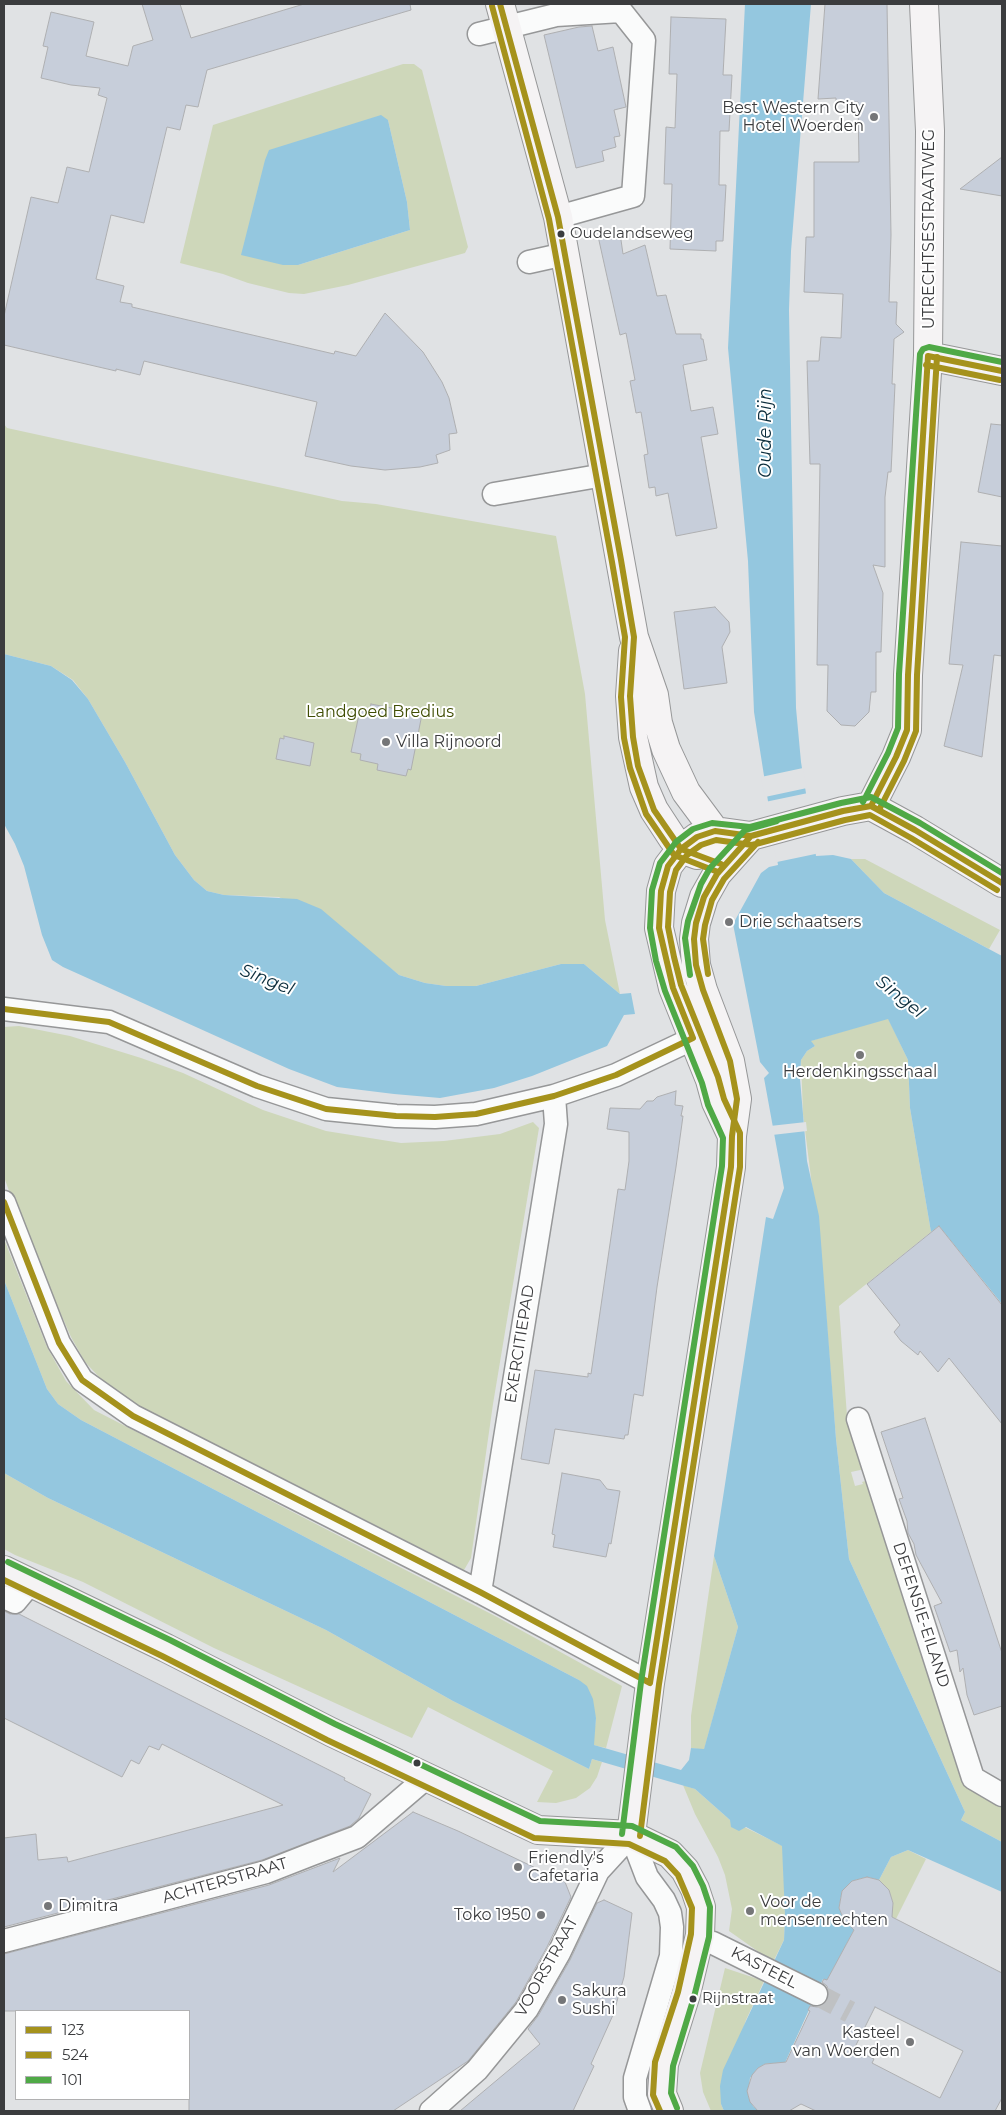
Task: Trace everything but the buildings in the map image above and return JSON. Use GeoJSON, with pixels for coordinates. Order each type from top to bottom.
{"type":"FeatureCollection","features":[{"type":"Feature","properties":{"kind":"main road","name":"UTRECHTSESTRAATWEG"},"geometry":{"type":"LineString","coordinates":[[871,806],[893,765],[907,730],[908,675],[928,356],[930,131],[924,4]]}},
{"type":"Feature","properties":{"kind":"main road"},"geometry":{"type":"LineString","coordinates":[[504,16],[558,217],[604,475],[622,560],[634,637],[654,695],[658,723],[666,749],[686,792],[714,831],[724,866]]}},
{"type":"Feature","properties":{"kind":"main road"},"geometry":{"type":"LineString","coordinates":[[928,356],[1002,371]]}},
{"type":"Feature","properties":{"kind":"main road"},"geometry":{"type":"LineString","coordinates":[[634,637],[630,696],[633,737],[638,766],[654,810],[681,848],[724,866]]}},
{"type":"Feature","properties":{"kind":"main road"},"geometry":{"type":"LineString","coordinates":[[705,1033],[673,988],[659,928],[661,891],[668,866],[681,848],[697,837],[714,831],[761,834],[871,806],[915,830],[1002,883]]}},
{"type":"Feature","properties":{"kind":"main road"},"geometry":{"type":"LineString","coordinates":[[631,1835],[644,1747],[650,1683],[731,1167],[732,1136],[716,1102],[710,1080],[703,990],[696,965],[694,939],[696,923],[704,898],[717,874],[761,834]]}},
{"type":"Feature","properties":{"kind":"main road"},"geometry":{"type":"LineString","coordinates":[[4,1570],[166,1648],[426,1778],[538,1830],[631,1835],[670,1854],[684,1870],[695,1890],[701,1908],[700,1935],[686,1994],[664,2064],[662,2110]]}},
{"type":"Feature","properties":{"kind":"street"},"geometry":{"type":"LineString","coordinates":[[479,34],[504,16],[621,11],[644,40],[633,196],[558,217]]}},
{"type":"Feature","properties":{"kind":"street"},"geometry":{"type":"LineString","coordinates":[[530,262],[565,254]]}},
{"type":"Feature","properties":{"kind":"street"},"geometry":{"type":"LineString","coordinates":[[494,494],[604,475]]}},
{"type":"Feature","properties":{"kind":"street"},"geometry":{"type":"LineString","coordinates":[[4,1009],[108,1022],[257,1086],[326,1109],[396,1116],[435,1117],[476,1114],[554,1096],[616,1075],[705,1033]]}},
{"type":"Feature","properties":{"kind":"street","name":"EXERCITIEPAD"},"geometry":{"type":"LineString","coordinates":[[480,1592],[556,1124],[554,1096]]}},
{"type":"Feature","properties":{"kind":"street"},"geometry":{"type":"LineString","coordinates":[[4,1202],[58,1343],[82,1380],[134,1416],[480,1592],[650,1683]]}},
{"type":"Feature","properties":{"kind":"street","name":"DEFENSIE-EILAND"},"geometry":{"type":"LineString","coordinates":[[858,1419],[973,1778],[1002,1795]]}},
{"type":"Feature","properties":{"kind":"street"},"geometry":{"type":"LineString","coordinates":[[4,1597],[15,1602],[30,1584]]}},
{"type":"Feature","properties":{"kind":"street","name":"ACHTERSTRAAT"},"geometry":{"type":"LineString","coordinates":[[4,1941],[266,1872],[357,1836],[426,1778]]}},
{"type":"Feature","properties":{"kind":"street"},"geometry":{"type":"LineString","coordinates":[[631,1835],[647,1877],[664,1900],[670,1913],[672,1927],[671,1956],[635,2078],[635,2097],[640,2111]]}},
{"type":"Feature","properties":{"kind":"street","name":"VOORSTRAAT"},"geometry":{"type":"LineString","coordinates":[[431,2111],[477,2070],[527,2009],[559,1953],[598,1871],[631,1835]]}},
{"type":"Feature","properties":{"kind":"street","name":"KASTEEL"},"geometry":{"type":"LineString","coordinates":[[713,1943],[816,1994]]}},
{"type":"Feature","properties":{"kind":"green space"},"geometry":{"type":"Polygon","coordinates":[[[403,64],[414,64],[422,70],[468,247],[465,253],[348,285],[304,294],[289,293],[248,283],[223,274],[180,263],[213,125],[403,64]],[[388,120],[298,265],[410,230],[407,202],[388,120]]]}},
{"type":"Feature","properties":{"kind":"green space","name":"Landgoed Bredius"},"geometry":{"type":"Polygon","coordinates":[[[4,424],[7,428],[342,501],[376,504],[556,536],[585,694],[605,920],[620,994],[584,964],[561,964],[476,986],[446,986],[425,983],[399,975],[380,960],[279,897],[224,895],[207,891],[194,880],[175,855],[125,762],[88,699],[73,680],[51,666],[4,654],[4,424]]]}},
{"type":"Feature","properties":{"kind":"green space"},"geometry":{"type":"Polygon","coordinates":[[[851,859],[865,859],[1000,930],[989,949],[884,893],[851,859]]]}},
{"type":"Feature","properties":{"kind":"green space"},"geometry":{"type":"Polygon","coordinates":[[[888,1018],[908,1060],[910,1108],[931,1232],[839,1306],[847,1416],[865,1469],[851,1472],[855,1486],[863,1484],[862,1482],[868,1480],[966,1780],[1002,1802],[1002,1842],[961,1820],[965,1812],[849,1559],[836,1439],[822,1265],[803,1114],[801,1060],[807,1051],[815,1046],[810,1041],[888,1018]]]}},
{"type":"Feature","properties":{"kind":"green space"},"geometry":{"type":"Polygon","coordinates":[[[19,1026],[70,1036],[141,1058],[183,1073],[263,1110],[326,1131],[401,1143],[444,1141],[500,1134],[533,1122],[539,1128],[493,1404],[471,1558],[464,1570],[137,1405],[101,1379],[85,1362],[71,1337],[20,1221],[4,1177],[4,1027],[19,1026]]]}},
{"type":"Feature","properties":{"kind":"green space"},"geometry":{"type":"Polygon","coordinates":[[[4,1239],[47,1347],[66,1381],[94,1410],[497,1617],[622,1686],[606,1748],[593,1745],[596,1718],[579,1680],[81,1420],[58,1404],[47,1389],[4,1280],[4,1239]]]}},
{"type":"Feature","properties":{"kind":"green space"},"geometry":{"type":"Polygon","coordinates":[[[4,1473],[48,1498],[326,1630],[453,1701],[589,1769],[592,1759],[602,1762],[597,1777],[590,1788],[576,1798],[556,1803],[537,1802],[553,1771],[428,1707],[412,1738],[214,1648],[83,1582],[15,1555],[4,1549],[4,1473]]]}},
{"type":"Feature","properties":{"kind":"green space"},"geometry":{"type":"Polygon","coordinates":[[[714,1556],[738,1627],[704,1750],[691,1748],[691,1716],[714,1556]]]}},
{"type":"Feature","properties":{"kind":"green space"},"geometry":{"type":"Polygon","coordinates":[[[683,1785],[695,1789],[730,1820],[783,1846],[784,1940],[773,1962],[729,1931],[732,1909],[725,1875],[683,1785]]]}},
{"type":"Feature","properties":{"kind":"green space"},"geometry":{"type":"Polygon","coordinates":[[[908,1850],[926,1859],[896,1919],[890,1916],[893,1903],[889,1890],[879,1880],[891,1857],[908,1850]]]}},
{"type":"Feature","properties":{"kind":"green space"},"geometry":{"type":"Polygon","coordinates":[[[725,1968],[764,1981],[746,2020],[721,2104],[724,2111],[711,2111],[703,2092],[700,2073],[725,1968]]]}},
{"type":"Feature","properties":{"kind":"water"},"geometry":{"type":"Polygon","coordinates":[[[745,4],[811,4],[791,251],[789,310],[796,708],[801,762],[816,856],[833,855],[851,859],[884,893],[1002,956],[1002,1304],[939,1226],[931,1232],[910,1108],[908,1060],[888,1019],[811,1041],[815,1046],[807,1051],[801,1060],[800,1079],[807,1161],[819,1216],[836,1439],[849,1559],[965,1812],[961,1820],[1002,1842],[1002,1892],[908,1850],[891,1857],[879,1880],[867,1877],[852,1881],[842,1891],[839,1908],[844,1920],[855,1928],[827,1981],[823,1979],[784,2065],[775,2063],[765,2064],[758,2068],[750,2078],[748,2095],[753,2106],[759,2111],[724,2111],[721,2104],[720,2086],[723,2070],[784,1940],[785,1916],[782,1846],[746,1827],[739,1831],[731,1827],[730,1820],[695,1789],[592,1759],[589,1769],[453,1701],[326,1630],[48,1498],[4,1473],[4,1280],[47,1389],[58,1404],[81,1420],[579,1680],[587,1686],[593,1699],[596,1718],[594,1745],[681,1770],[689,1760],[691,1748],[704,1749],[738,1627],[714,1556],[766,1217],[773,1219],[784,1188],[764,1078],[769,1073],[760,1062],[733,924],[761,873],[769,867],[778,865],[754,712],[748,561],[728,348],[745,4]]]}},
{"type":"Feature","properties":{"kind":"water"},"geometry":{"type":"Polygon","coordinates":[[[381,115],[388,120],[407,202],[410,230],[298,265],[283,265],[241,255],[269,150],[381,115]]]}},
{"type":"Feature","properties":{"kind":"water","name":"Singel"},"geometry":{"type":"Polygon","coordinates":[[[4,654],[51,666],[72,680],[88,699],[125,762],[175,855],[194,880],[207,891],[224,895],[297,899],[321,909],[399,975],[425,983],[446,986],[476,986],[561,964],[584,964],[620,994],[631,993],[635,1014],[624,1015],[607,1046],[532,1076],[494,1088],[440,1098],[337,1087],[289,1069],[63,967],[52,960],[42,935],[24,866],[4,824],[4,654]]]}},
{"type":"Feature","properties":{"kind":"pier"},"geometry":{"type":"Polygon","coordinates":[[[803,768],[807,788],[765,797],[761,777],[803,768]]]}},
{"type":"Feature","properties":{"kind":"pier"},"geometry":{"type":"Polygon","coordinates":[[[808,793],[818,853],[820,853],[777,862],[765,802],[808,793]]]}},
{"type":"Feature","properties":{"kind":"pier"},"geometry":{"type":"Polygon","coordinates":[[[806,1122],[807,1131],[772,1135],[770,1126],[806,1122]]]}},
{"type":"Feature","properties":{"kind":"tunnel"},"geometry":{"type":"LineString","coordinates":[[816,1994],[850,2012]]}},
{"type":"Feature","properties":{"kind":"transit line","name":"123"},"geometry":{"type":"LineString","coordinates":[[500,4],[558,217],[621,560],[634,637],[630,696],[633,737],[638,766],[654,810],[681,849],[721,864]]}},
{"type":"Feature","properties":{"kind":"transit line","name":"524"},"geometry":{"type":"LineString","coordinates":[[492,6],[549,219],[612,562],[625,637],[621,697],[624,738],[630,768],[646,814],[674,855],[718,872]]}},
{"type":"Feature","properties":{"kind":"transit line","name":"101"},"geometry":{"type":"LineString","coordinates":[[863,802],[888,753],[898,728],[899,674],[920,354],[923,349],[929,347],[1002,362]]}},
{"type":"Feature","properties":{"kind":"transit line","name":"123"},"geometry":{"type":"LineString","coordinates":[[928,356],[1002,371]]}},
{"type":"Feature","properties":{"kind":"transit line","name":"123"},"geometry":{"type":"LineString","coordinates":[[871,806],[896,757],[907,730],[908,675],[928,356]]}},
{"type":"Feature","properties":{"kind":"transit line","name":"524"},"geometry":{"type":"LineString","coordinates":[[879,810],[904,761],[916,731],[917,675],[937,357]]}},
{"type":"Feature","properties":{"kind":"transit line","name":"524"},"geometry":{"type":"LineString","coordinates":[[926,365],[1000,380]]}},
{"type":"Feature","properties":{"kind":"transit line","name":"101"},"geometry":{"type":"LineString","coordinates":[[622,1834],[641,1682],[722,1166],[723,1138],[708,1105],[702,1083],[665,991],[656,961],[650,928],[652,890],[660,863],[676,842],[693,829],[712,823],[750,827],[871,797],[920,823],[1002,873]]}},
{"type":"Feature","properties":{"kind":"transit line","name":"123"},"geometry":{"type":"LineString","coordinates":[[4,1009],[109,1022],[257,1086],[326,1109],[396,1116],[435,1117],[476,1114],[554,1096],[616,1075],[693,1038],[673,988],[659,928],[661,891],[668,866],[681,849],[697,837],[715,831],[751,836],[843,811],[871,806],[915,830],[1002,883]]}},
{"type":"Feature","properties":{"kind":"transit line","name":"123"},"geometry":{"type":"LineString","coordinates":[[4,1202],[59,1343],[82,1380],[133,1416],[480,1592],[650,1683],[731,1167],[732,1136],[737,1099],[730,1061],[703,990],[696,965],[694,939],[696,923],[704,897],[717,874],[751,836],[843,811],[871,806]]}},
{"type":"Feature","properties":{"kind":"transit line","name":"524"},"geometry":{"type":"LineString","coordinates":[[640,1836],[659,1684],[740,1167],[740,1133],[724,1099],[718,1077],[681,985],[674,957],[668,927],[670,892],[676,870],[687,855],[701,845],[716,840],[752,845],[870,815],[997,890]]}},
{"type":"Feature","properties":{"kind":"transit line","name":"101"},"geometry":{"type":"LineString","coordinates":[[690,975],[685,938],[688,921],[701,884],[710,868],[745,830],[777,821]]}},
{"type":"Feature","properties":{"kind":"transit line","name":"524"},"geometry":{"type":"LineString","coordinates":[[708,974],[703,939],[712,900],[724,879],[758,842]]}},
{"type":"Feature","properties":{"kind":"transit line","name":"101"},"geometry":{"type":"LineString","coordinates":[[8,1562],[170,1640],[335,1724],[540,1821],[632,1826],[676,1847],[693,1866],[703,1886],[710,1907],[709,1937],[694,1997],[673,2066],[671,2093],[677,2108]]}},
{"type":"Feature","properties":{"kind":"transit line","name":"524"},"geometry":{"type":"LineString","coordinates":[[4,1580],[162,1656],[327,1740],[534,1838],[629,1844],[665,1861],[678,1875],[692,1908],[691,1934],[678,1992],[655,2062],[653,2095],[660,2111]]}},
{"type":"Feature","properties":{"kind":"place","name":"Best Western City Hotel Woerden"},"geometry":{"type":"Point","coordinates":[874,117]}},
{"type":"Feature","properties":{"kind":"place","name":"Oudelandseweg"},"geometry":{"type":"Point","coordinates":[561,234]}},
{"type":"Feature","properties":{"kind":"place","name":"Villa Rijnoord"},"geometry":{"type":"Point","coordinates":[386,742]}},
{"type":"Feature","properties":{"kind":"place","name":"Drie schaatsers"},"geometry":{"type":"Point","coordinates":[729,922]}},
{"type":"Feature","properties":{"kind":"place","name":"Herdenkingsschaal"},"geometry":{"type":"Point","coordinates":[860,1055]}},
{"type":"Feature","properties":{"kind":"place","name":"Friendly's Cafetaria"},"geometry":{"type":"Point","coordinates":[518,1867]}},
{"type":"Feature","properties":{"kind":"place","name":"Dimitra"},"geometry":{"type":"Point","coordinates":[48,1906]}},
{"type":"Feature","properties":{"kind":"place","name":"Voor de mensenrechten"},"geometry":{"type":"Point","coordinates":[750,1911]}},
{"type":"Feature","properties":{"kind":"place","name":"Toko 1950"},"geometry":{"type":"Point","coordinates":[541,1915]}},
{"type":"Feature","properties":{"kind":"place","name":"Rijnstraat"},"geometry":{"type":"Point","coordinates":[693,1999]}},
{"type":"Feature","properties":{"kind":"place","name":"Sakura Sushi"},"geometry":{"type":"Point","coordinates":[562,2000]}},
{"type":"Feature","properties":{"kind":"place","name":"Kasteel van Woerden"},"geometry":{"type":"Point","coordinates":[910,2042]}},
{"type":"Feature","properties":{"kind":"water label","name":"Oude Rijn"},"geometry":{"type":"Point","coordinates":[766,433]}}]}
